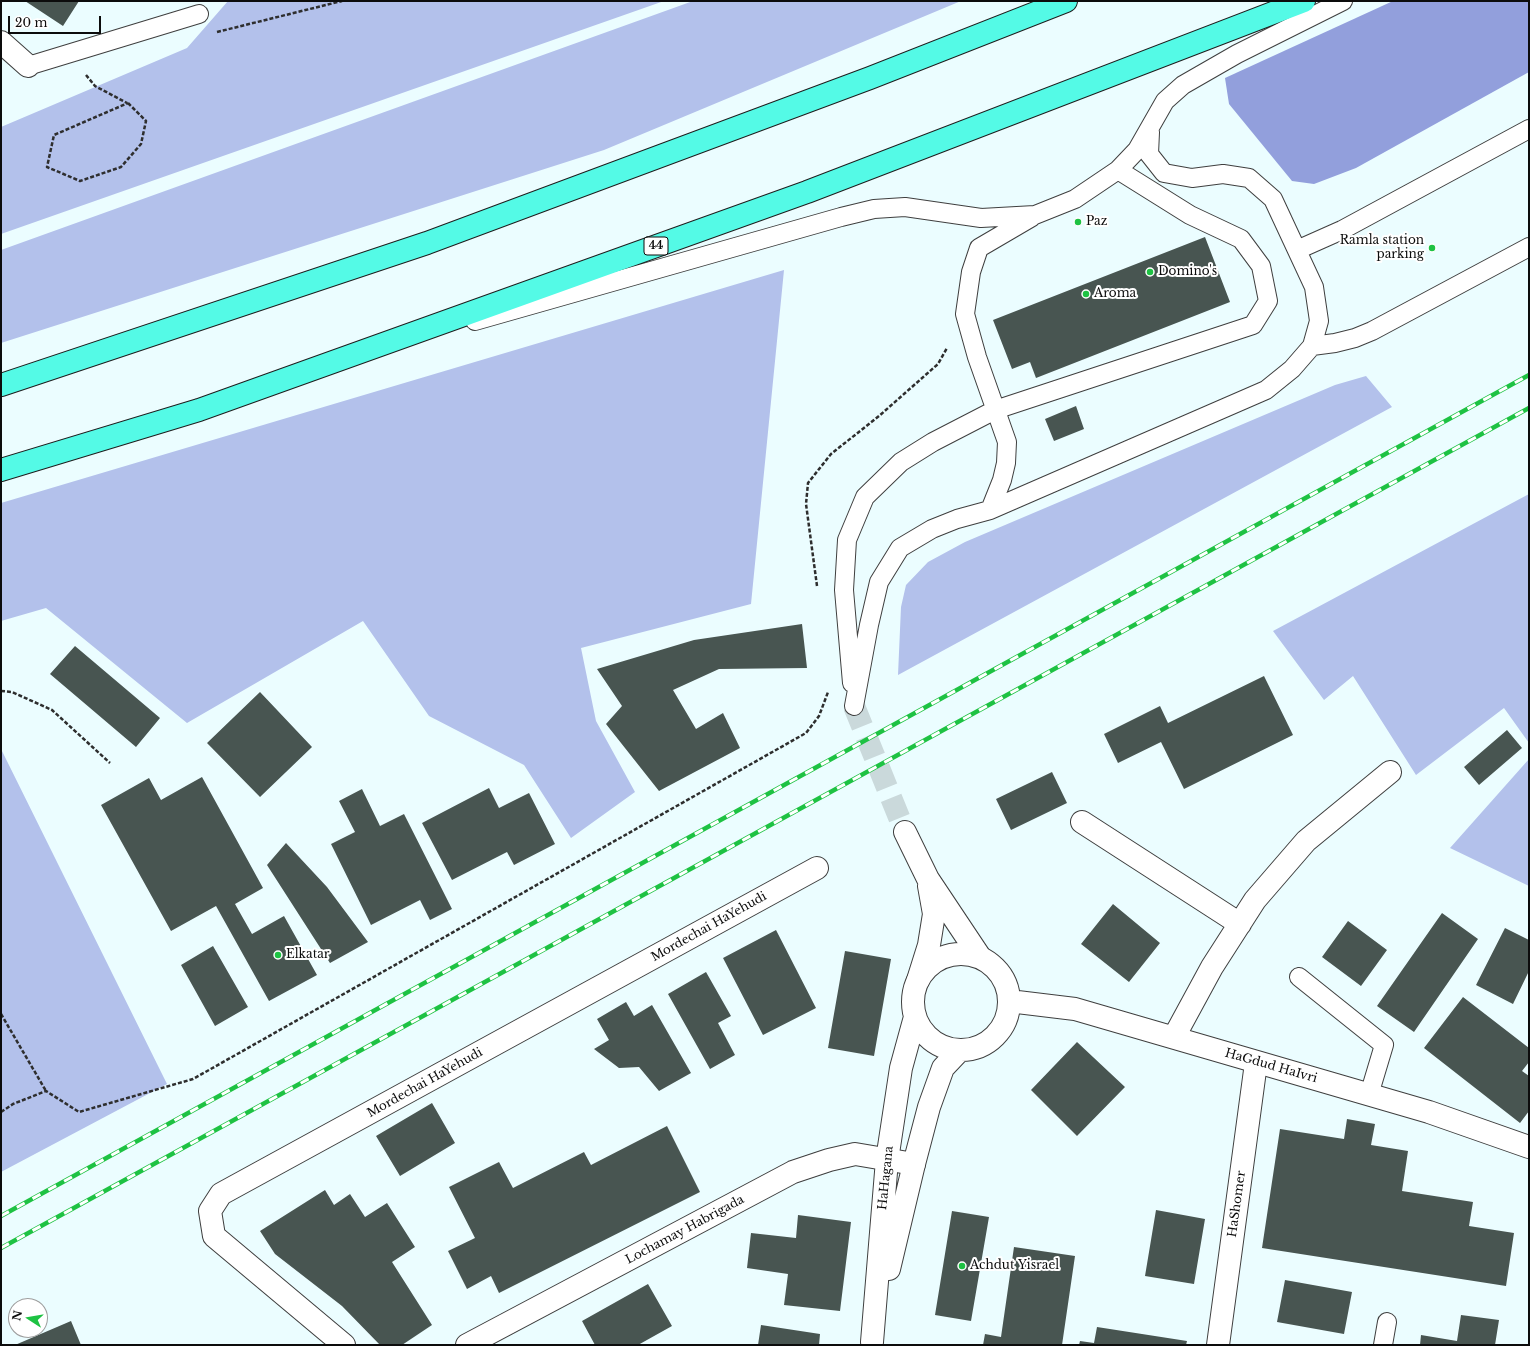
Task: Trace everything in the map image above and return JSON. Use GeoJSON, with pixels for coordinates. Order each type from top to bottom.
{"type":"FeatureCollection","features":[{"type":"Feature","properties":{"kind":"highway"},"geometry":{"type":"LineString","coordinates":[[1,385],[427,243],[870,78],[1066,1]]}},
{"type":"Feature","properties":{"kind":"highway","name":"44"},"geometry":{"type":"LineString","coordinates":[[1,470],[198,410],[808,192],[1304,1]]}},
{"type":"Feature","properties":{"kind":"street"},"geometry":{"type":"LineString","coordinates":[[1,42],[28,66]]}},
{"type":"Feature","properties":{"kind":"street"},"geometry":{"type":"LineString","coordinates":[[1174,1037],[1212,967],[1255,900],[1306,841],[1390,772]]}},
{"type":"Feature","properties":{"kind":"street"},"geometry":{"type":"LineString","coordinates":[[1082,822],[1240,924]]}},
{"type":"Feature","properties":{"kind":"street"},"geometry":{"type":"LineString","coordinates":[[904,832],[928,879],[980,957]]}},
{"type":"Feature","properties":{"kind":"street","name":"Mordechai HaYehudi"},"geometry":{"type":"LineString","coordinates":[[344,1345],[214,1236],[210,1211],[221,1194],[817,868]]}},
{"type":"Feature","properties":{"kind":"street"},"geometry":{"type":"LineString","coordinates":[[918,980],[923,972],[934,961],[948,955],[964,953],[980,957],[991,964],[1001,974],[1007,987],[1009,1001],[1007,1016],[1000,1030],[989,1041],[975,1048],[960,1050],[945,1048],[932,1041],[921,1030],[915,1017],[912,1001],[916,985],[929,945],[934,914],[928,879]]}},
{"type":"Feature","properties":{"kind":"street","name":"HaGdud HaIvri"},"geometry":{"type":"LineString","coordinates":[[1009,1001],[1075,1009],[1429,1112],[1529,1147]]}},
{"type":"Feature","properties":{"kind":"street","name":"HaHagana"},"geometry":{"type":"LineString","coordinates":[[872,1344],[887,1160],[901,1068],[915,1017]]}},
{"type":"Feature","properties":{"kind":"street","name":"HaHagana"},"geometry":{"type":"LineString","coordinates":[[872,1344],[914,1164],[929,1107],[943,1068],[960,1050]]}},
{"type":"Feature","properties":{"kind":"street","name":"HaShomer"},"geometry":{"type":"LineString","coordinates":[[1218,1345],[1256,1062]]}},
{"type":"Feature","properties":{"kind":"street","name":"Lochamay Habrigada"},"geometry":{"type":"LineString","coordinates":[[467,1345],[793,1172],[855,1154],[914,1164]]}},
{"type":"Feature","properties":{"kind":"lane"},"geometry":{"type":"LineString","coordinates":[[990,510],[1002,480],[1006,463],[1007,442],[977,357],[965,314],[971,272],[979,248],[1035,215],[1075,199],[1118,170],[1137,150],[1165,101],[1183,85],[1237,54],[1343,1]]}},
{"type":"Feature","properties":{"kind":"lane"},"geometry":{"type":"LineString","coordinates":[[28,66],[199,14]]}},
{"type":"Feature","properties":{"kind":"lane"},"geometry":{"type":"LineString","coordinates":[[1118,170],[1190,215],[1241,239],[1261,266],[1268,301],[1253,325],[995,410],[933,442],[901,462],[865,497],[847,540],[844,590],[854,706],[869,625],[879,582],[900,548],[932,529],[957,519],[990,510],[1266,390],[1292,369],[1312,346],[1319,322],[1314,287],[1273,199],[1249,178],[1223,174],[1192,178],[1164,173],[1149,154],[1150,127]]}},
{"type":"Feature","properties":{"kind":"lane"},"geometry":{"type":"LineString","coordinates":[[1297,250],[1342,230],[1529,129]]}},
{"type":"Feature","properties":{"kind":"lane"},"geometry":{"type":"LineString","coordinates":[[338,360],[834,219],[874,209],[905,207],[981,218],[1035,215]]}},
{"type":"Feature","properties":{"kind":"lane"},"geometry":{"type":"LineString","coordinates":[[1312,346],[1335,343],[1355,338],[1372,331],[1529,247]]}},
{"type":"Feature","properties":{"kind":"lane"},"geometry":{"type":"LineString","coordinates":[[1299,976],[1384,1046],[1369,1095]]}},
{"type":"Feature","properties":{"kind":"lane"},"geometry":{"type":"LineString","coordinates":[[1384,1345],[1387,1322]]}},
{"type":"Feature","properties":{"kind":"path"},"geometry":{"type":"LineString","coordinates":[[199,14],[217,32],[342,1]]}},
{"type":"Feature","properties":{"kind":"path"},"geometry":{"type":"LineString","coordinates":[[68,53],[95,86],[128,103],[146,121],[141,144],[121,167],[80,182],[47,167],[54,135],[128,103]]}},
{"type":"Feature","properties":{"kind":"path"},"geometry":{"type":"LineString","coordinates":[[817,587],[806,504],[808,483],[831,454],[879,416],[938,364],[965,314]]}},
{"type":"Feature","properties":{"kind":"path"},"geometry":{"type":"LineString","coordinates":[[1,1014],[46,1091],[79,1112],[193,1079],[806,733],[819,716],[828,692],[828,685]]}},
{"type":"Feature","properties":{"kind":"path"},"geometry":{"type":"LineString","coordinates":[[1,691],[12,692],[52,710],[110,763]]}},
{"type":"Feature","properties":{"kind":"path"},"geometry":{"type":"LineString","coordinates":[[1,1112],[13,1104],[46,1091]]}},
{"type":"Feature","properties":{"kind":"shaded area"},"geometry":{"type":"Polygon","coordinates":[[[228,1],[664,1],[1,234],[1,127],[187,48],[228,1]]]}},
{"type":"Feature","properties":{"kind":"shaded area"},"geometry":{"type":"Polygon","coordinates":[[[693,1],[961,1],[604,150],[1,343],[1,250],[693,1]]]}},
{"type":"Feature","properties":{"kind":"shaded area"},"geometry":{"type":"Polygon","coordinates":[[[1393,1],[1529,1],[1529,72],[1356,168],[1314,184],[1292,181],[1229,104],[1225,78],[1393,1]]]}},
{"type":"Feature","properties":{"kind":"shaded area"},"geometry":{"type":"Polygon","coordinates":[[[784,270],[751,604],[581,648],[596,721],[635,792],[571,838],[524,765],[429,716],[363,621],[187,723],[46,608],[1,621],[1,503],[784,270]]]}},
{"type":"Feature","properties":{"kind":"shaded area"},"geometry":{"type":"Polygon","coordinates":[[[1366,376],[1392,407],[898,675],[901,607],[906,585],[928,562],[965,542],[1335,385],[1366,376]]]}},
{"type":"Feature","properties":{"kind":"shaded area"},"geometry":{"type":"Polygon","coordinates":[[[1529,494],[1529,743],[1504,708],[1416,775],[1353,676],[1324,700],[1273,631],[1529,494]]]}},
{"type":"Feature","properties":{"kind":"shaded area"},"geometry":{"type":"Polygon","coordinates":[[[1,749],[167,1084],[1,1172],[1,749]]]}},
{"type":"Feature","properties":{"kind":"shaded area"},"geometry":{"type":"Polygon","coordinates":[[[1529,759],[1529,886],[1450,848],[1529,759]]]}},
{"type":"Feature","properties":{"kind":"building"},"geometry":{"type":"Polygon","coordinates":[[[25,1],[79,1],[63,26],[25,1]]]}},
{"type":"Feature","properties":{"kind":"building"},"geometry":{"type":"Polygon","coordinates":[[[1205,237],[1230,302],[1036,378],[1030,362],[1012,369],[993,320],[1205,237]]]}},
{"type":"Feature","properties":{"kind":"building"},"geometry":{"type":"Polygon","coordinates":[[[1076,406],[1084,429],[1054,441],[1045,419],[1076,406]]]}},
{"type":"Feature","properties":{"kind":"building"},"geometry":{"type":"Polygon","coordinates":[[[802,624],[807,668],[719,669],[673,690],[696,729],[723,713],[740,748],[659,791],[606,724],[622,706],[597,669],[694,640],[802,624]]]}},
{"type":"Feature","properties":{"kind":"building"},"geometry":{"type":"Polygon","coordinates":[[[75,646],[160,718],[136,747],[50,674],[75,646]]]}},
{"type":"Feature","properties":{"kind":"building"},"geometry":{"type":"Polygon","coordinates":[[[1264,676],[1293,735],[1184,789],[1161,742],[1118,763],[1104,734],[1160,706],[1168,723],[1264,676]]]}},
{"type":"Feature","properties":{"kind":"building"},"geometry":{"type":"Polygon","coordinates":[[[260,692],[312,747],[260,797],[207,743],[260,692]]]}},
{"type":"Feature","properties":{"kind":"building"},"geometry":{"type":"Polygon","coordinates":[[[1507,730],[1522,748],[1479,785],[1464,767],[1507,730]]]}},
{"type":"Feature","properties":{"kind":"building"},"geometry":{"type":"Polygon","coordinates":[[[1052,772],[1067,803],[1011,830],[996,799],[1052,772]]]}},
{"type":"Feature","properties":{"kind":"building"},"geometry":{"type":"Polygon","coordinates":[[[202,777],[263,888],[235,904],[252,934],[284,916],[317,975],[269,1001],[216,906],[171,931],[101,805],[149,778],[161,800],[202,777]]]}},
{"type":"Feature","properties":{"kind":"building"},"geometry":{"type":"Polygon","coordinates":[[[489,788],[499,808],[529,793],[555,844],[514,865],[507,852],[452,880],[422,823],[489,788]]]}},
{"type":"Feature","properties":{"kind":"building"},"geometry":{"type":"Polygon","coordinates":[[[362,789],[380,826],[404,814],[452,909],[430,920],[420,900],[371,925],[331,844],[355,832],[339,801],[362,789]]]}},
{"type":"Feature","properties":{"kind":"building"},"geometry":{"type":"Polygon","coordinates":[[[286,843],[327,887],[368,942],[330,963],[267,865],[286,843]]]}},
{"type":"Feature","properties":{"kind":"building"},"geometry":{"type":"Polygon","coordinates":[[[1113,904],[1160,943],[1129,982],[1081,944],[1113,904]]]}},
{"type":"Feature","properties":{"kind":"building"},"geometry":{"type":"Polygon","coordinates":[[[1442,913],[1478,939],[1414,1032],[1377,1006],[1442,913]]]}},
{"type":"Feature","properties":{"kind":"building"},"geometry":{"type":"Polygon","coordinates":[[[1348,921],[1387,950],[1361,986],[1322,957],[1348,921]]]}},
{"type":"Feature","properties":{"kind":"building"},"geometry":{"type":"Polygon","coordinates":[[[1505,928],[1529,940],[1529,971],[1513,1004],[1476,985],[1505,928]]]}},
{"type":"Feature","properties":{"kind":"building"},"geometry":{"type":"Polygon","coordinates":[[[776,930],[816,1008],[763,1035],[723,958],[776,930]]]}},
{"type":"Feature","properties":{"kind":"building"},"geometry":{"type":"Polygon","coordinates":[[[213,946],[248,1007],[215,1026],[181,965],[213,946]]]}},
{"type":"Feature","properties":{"kind":"building"},"geometry":{"type":"Polygon","coordinates":[[[845,951],[891,959],[874,1056],[828,1048],[845,951]]]}},
{"type":"Feature","properties":{"kind":"building"},"geometry":{"type":"Polygon","coordinates":[[[706,972],[731,1016],[718,1023],[735,1055],[710,1069],[668,994],[706,972]]]}},
{"type":"Feature","properties":{"kind":"building"},"geometry":{"type":"Polygon","coordinates":[[[1463,997],[1529,1048],[1529,1062],[1522,1071],[1529,1076],[1529,1111],[1520,1123],[1424,1048],[1463,997]]]}},
{"type":"Feature","properties":{"kind":"building"},"geometry":{"type":"Polygon","coordinates":[[[626,1002],[634,1016],[652,1005],[691,1073],[659,1091],[639,1067],[619,1068],[594,1049],[609,1040],[597,1019],[626,1002]]]}},
{"type":"Feature","properties":{"kind":"building"},"geometry":{"type":"Polygon","coordinates":[[[1077,1042],[1125,1087],[1077,1136],[1031,1090],[1077,1042]]]}},
{"type":"Feature","properties":{"kind":"building"},"geometry":{"type":"Polygon","coordinates":[[[432,1103],[455,1143],[400,1176],[376,1136],[432,1103]]]}},
{"type":"Feature","properties":{"kind":"building"},"geometry":{"type":"Polygon","coordinates":[[[1347,1119],[1375,1124],[1371,1145],[1408,1151],[1402,1191],[1473,1202],[1469,1226],[1514,1233],[1506,1286],[1262,1248],[1280,1129],[1344,1139],[1347,1119]]]}},
{"type":"Feature","properties":{"kind":"building"},"geometry":{"type":"Polygon","coordinates":[[[667,1126],[700,1192],[499,1293],[491,1276],[467,1289],[448,1251],[475,1238],[449,1187],[499,1162],[513,1188],[584,1152],[591,1165],[667,1126]]]}},
{"type":"Feature","properties":{"kind":"building"},"geometry":{"type":"Polygon","coordinates":[[[325,1190],[334,1205],[350,1194],[365,1217],[387,1203],[415,1247],[392,1262],[432,1325],[402,1345],[380,1345],[342,1306],[275,1254],[260,1231],[325,1190]]]}},
{"type":"Feature","properties":{"kind":"building"},"geometry":{"type":"Polygon","coordinates":[[[1156,1210],[1205,1219],[1194,1284],[1145,1276],[1156,1210]]]}},
{"type":"Feature","properties":{"kind":"building","name":"Achdut Yisrael"},"geometry":{"type":"Polygon","coordinates":[[[952,1211],[989,1217],[971,1321],[935,1315],[952,1211]]]}},
{"type":"Feature","properties":{"kind":"building"},"geometry":{"type":"Polygon","coordinates":[[[798,1215],[851,1222],[840,1311],[784,1305],[788,1274],[747,1268],[751,1233],[796,1238],[798,1215]]]}},
{"type":"Feature","properties":{"kind":"building"},"geometry":{"type":"Polygon","coordinates":[[[1014,1247],[1075,1256],[1062,1345],[983,1345],[985,1334],[1001,1337],[1014,1247]]]}},
{"type":"Feature","properties":{"kind":"building"},"geometry":{"type":"Polygon","coordinates":[[[1285,1280],[1352,1292],[1344,1334],[1277,1322],[1285,1280]]]}},
{"type":"Feature","properties":{"kind":"building"},"geometry":{"type":"Polygon","coordinates":[[[648,1284],[672,1326],[638,1345],[595,1345],[582,1321],[648,1284]]]}},
{"type":"Feature","properties":{"kind":"building"},"geometry":{"type":"Polygon","coordinates":[[[1461,1315],[1499,1320],[1495,1345],[1420,1345],[1421,1335],[1457,1341],[1461,1315]]]}},
{"type":"Feature","properties":{"kind":"building"},"geometry":{"type":"Polygon","coordinates":[[[71,1321],[81,1345],[15,1345],[31,1338],[48,1338],[48,1331],[71,1321]]]}},
{"type":"Feature","properties":{"kind":"building"},"geometry":{"type":"Polygon","coordinates":[[[761,1325],[820,1334],[819,1345],[758,1345],[761,1325]]]}},
{"type":"Feature","properties":{"kind":"building"},"geometry":{"type":"Polygon","coordinates":[[[1097,1327],[1187,1341],[1186,1345],[1079,1345],[1080,1341],[1094,1343],[1097,1327]]]}},
{"type":"Feature","properties":{"kind":"tunnel"},"geometry":{"type":"LineString","coordinates":[[854,706],[905,832]]}},
{"type":"Feature","properties":{"kind":"railway"},"geometry":{"type":"LineString","coordinates":[[1,1216],[1529,375]]}},
{"type":"Feature","properties":{"kind":"railway"},"geometry":{"type":"LineString","coordinates":[[1,1248],[1529,408]]}},
{"type":"Feature","properties":{"kind":"place","name":"Paz"},"geometry":{"type":"Point","coordinates":[1078,222]}},
{"type":"Feature","properties":{"kind":"place","name":"Ramla station parking"},"geometry":{"type":"Point","coordinates":[1432,248]}},
{"type":"Feature","properties":{"kind":"place","name":"Domino's"},"geometry":{"type":"Point","coordinates":[1150,272]}},
{"type":"Feature","properties":{"kind":"place","name":"Aroma"},"geometry":{"type":"Point","coordinates":[1086,294]}},
{"type":"Feature","properties":{"kind":"place","name":"Elkatar"},"geometry":{"type":"Point","coordinates":[278,955]}},
{"type":"Feature","properties":{"kind":"place","name":"Achdut Yisrael"},"geometry":{"type":"Point","coordinates":[962,1266]}}]}
